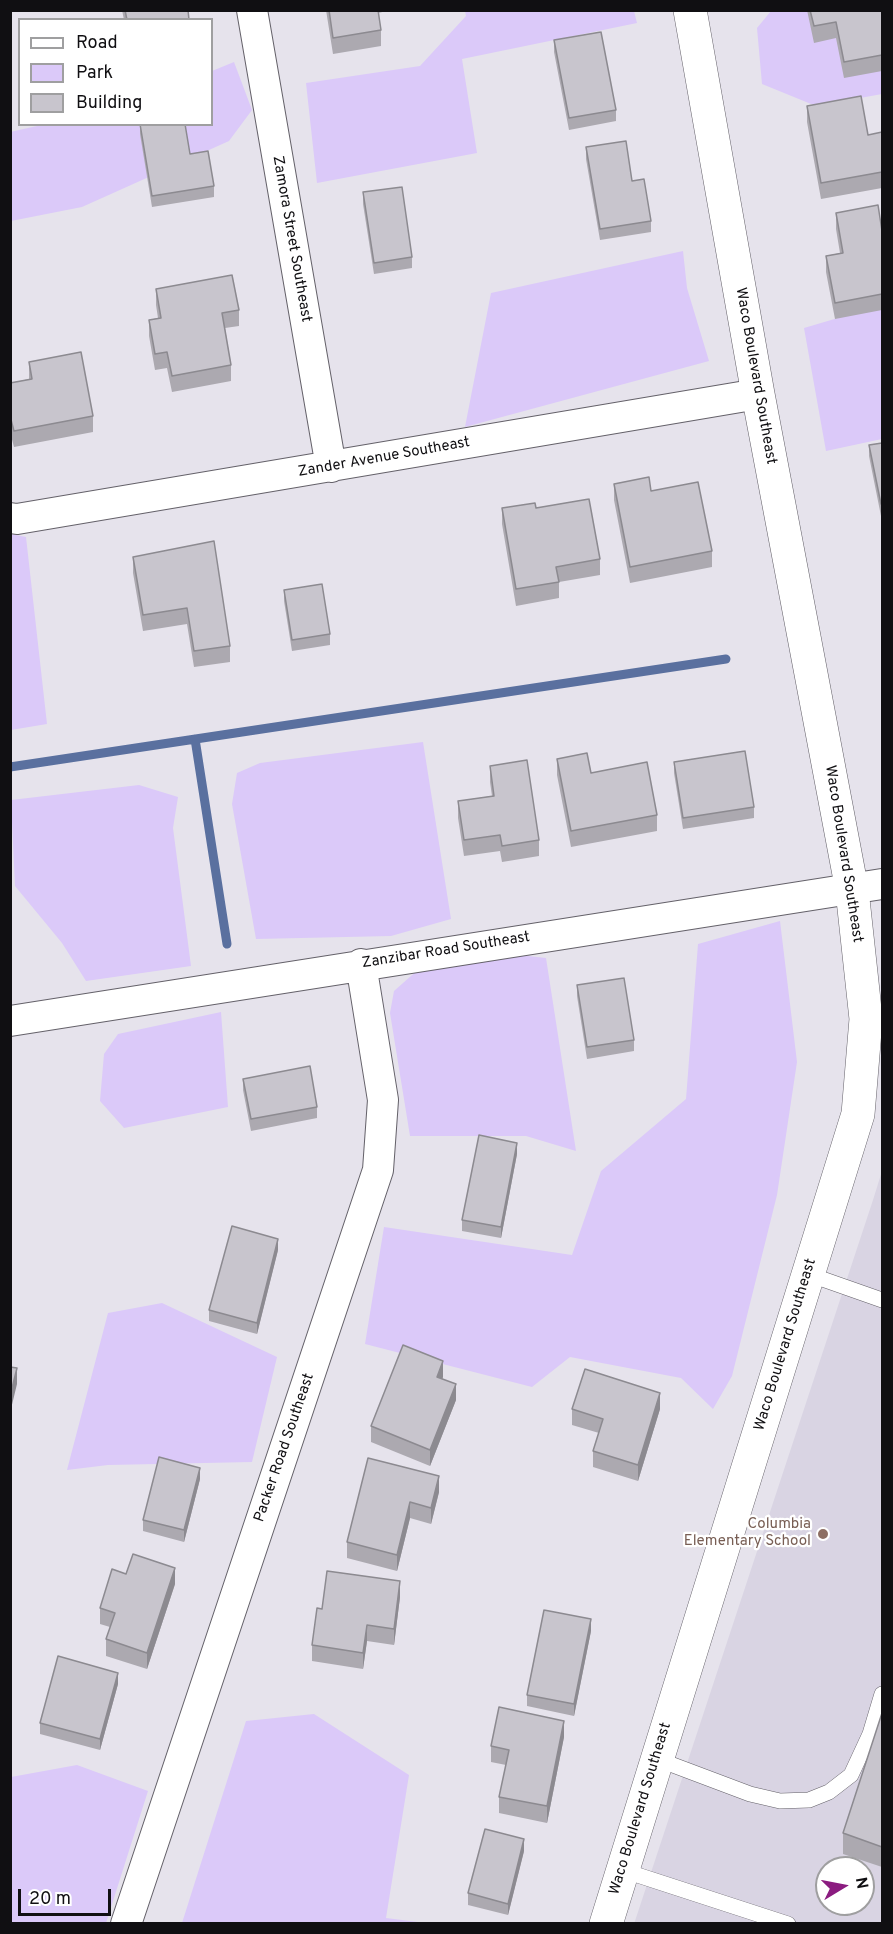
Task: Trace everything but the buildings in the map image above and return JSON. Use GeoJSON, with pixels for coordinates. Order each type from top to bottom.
{"type":"FeatureCollection","features":[{"type":"Feature","properties":{"kind":"street","name":"Zamora Street Southeast"},"geometry":{"type":"LineString","coordinates":[[252,10],[331,467]]}},
{"type":"Feature","properties":{"kind":"street","name":"Waco Boulevard Southeast"},"geometry":{"type":"LineString","coordinates":[[606,1923],[858,1114],[866,1018],[867,887],[758,394],[690,10]]}},
{"type":"Feature","properties":{"kind":"street","name":"Zander Avenue Southeast"},"geometry":{"type":"LineString","coordinates":[[10,518],[17,519],[331,467],[758,394]]}},
{"type":"Feature","properties":{"kind":"street","name":"Zanzibar Road Southeast"},"geometry":{"type":"LineString","coordinates":[[10,1021],[361,964],[867,887]]}},
{"type":"Feature","properties":{"kind":"street","name":"Packer Road Southeast"},"geometry":{"type":"LineString","coordinates":[[126,1923],[378,1170],[383,1100],[361,964]]}},
{"type":"Feature","properties":{"kind":"lane"},"geometry":{"type":"LineString","coordinates":[[808,1274],[882,1300]]}},
{"type":"Feature","properties":{"kind":"lane"},"geometry":{"type":"LineString","coordinates":[[657,1760],[750,1794],[780,1801],[809,1800],[829,1792],[851,1775],[870,1734],[882,1694]]}},
{"type":"Feature","properties":{"kind":"lane"},"geometry":{"type":"LineString","coordinates":[[622,1870],[788,1923]]}},
{"type":"Feature","properties":{"kind":"shaded area","name":"Columbia Elementary School"},"geometry":{"type":"Polygon","coordinates":[[[882,1171],[882,1923],[634,1924],[873,1200],[882,1171]]]}},
{"type":"Feature","properties":{"kind":"green space"},"geometry":{"type":"Polygon","coordinates":[[[465,11],[634,11],[637,23],[462,59],[477,153],[317,183],[306,83],[420,66],[466,16],[465,11]]]}},
{"type":"Feature","properties":{"kind":"green space"},"geometry":{"type":"Polygon","coordinates":[[[771,11],[882,11],[882,94],[816,106],[762,84],[757,28],[771,11]]]}},
{"type":"Feature","properties":{"kind":"green space"},"geometry":{"type":"Polygon","coordinates":[[[234,62],[252,110],[229,141],[82,207],[11,221],[10,132],[37,126],[213,126],[213,71],[234,62]]]}},
{"type":"Feature","properties":{"kind":"green space"},"geometry":{"type":"Polygon","coordinates":[[[683,251],[687,288],[709,361],[465,427],[491,293],[683,251]]]}},
{"type":"Feature","properties":{"kind":"green space"},"geometry":{"type":"Polygon","coordinates":[[[882,305],[882,439],[826,451],[804,328],[882,305]]]}},
{"type":"Feature","properties":{"kind":"green space"},"geometry":{"type":"Polygon","coordinates":[[[11,534],[26,537],[47,724],[11,730],[11,534]]]}},
{"type":"Feature","properties":{"kind":"green space"},"geometry":{"type":"Polygon","coordinates":[[[423,742],[451,919],[391,936],[256,939],[232,804],[237,773],[260,763],[423,742]]]}},
{"type":"Feature","properties":{"kind":"green space"},"geometry":{"type":"Polygon","coordinates":[[[139,785],[178,797],[173,828],[191,966],[86,981],[62,943],[15,886],[11,800],[139,785]]]}},
{"type":"Feature","properties":{"kind":"green space"},"geometry":{"type":"Polygon","coordinates":[[[780,921],[797,1062],[777,1195],[732,1376],[713,1409],[681,1378],[570,1357],[532,1387],[365,1344],[384,1227],[572,1255],[601,1171],[686,1099],[698,944],[780,921]]]}},
{"type":"Feature","properties":{"kind":"green space"},"geometry":{"type":"Polygon","coordinates":[[[519,955],[546,958],[576,1151],[526,1136],[410,1136],[390,1013],[394,991],[420,968],[519,955]]]}},
{"type":"Feature","properties":{"kind":"green space"},"geometry":{"type":"Polygon","coordinates":[[[221,1012],[228,1107],[124,1128],[100,1101],[104,1054],[118,1034],[221,1012]]]}},
{"type":"Feature","properties":{"kind":"green space"},"geometry":{"type":"Polygon","coordinates":[[[162,1303],[277,1357],[252,1462],[108,1465],[67,1470],[108,1313],[162,1303]]]}},
{"type":"Feature","properties":{"kind":"green space"},"geometry":{"type":"Polygon","coordinates":[[[314,1714],[409,1775],[386,1918],[426,1923],[182,1923],[246,1721],[314,1714]]]}},
{"type":"Feature","properties":{"kind":"green space"},"geometry":{"type":"Polygon","coordinates":[[[77,1765],[148,1791],[106,1923],[11,1923],[11,1777],[77,1765]]]}},
{"type":"Feature","properties":{"kind":"waterway"},"geometry":{"type":"LineString","coordinates":[[10,767],[726,659]]}},
{"type":"Feature","properties":{"kind":"waterway"},"geometry":{"type":"LineString","coordinates":[[195,739],[227,944]]}},
{"type":"Feature","properties":{"kind":"place","name":"Columbia Elementary School"},"geometry":{"type":"Point","coordinates":[823,1534]}}]}
